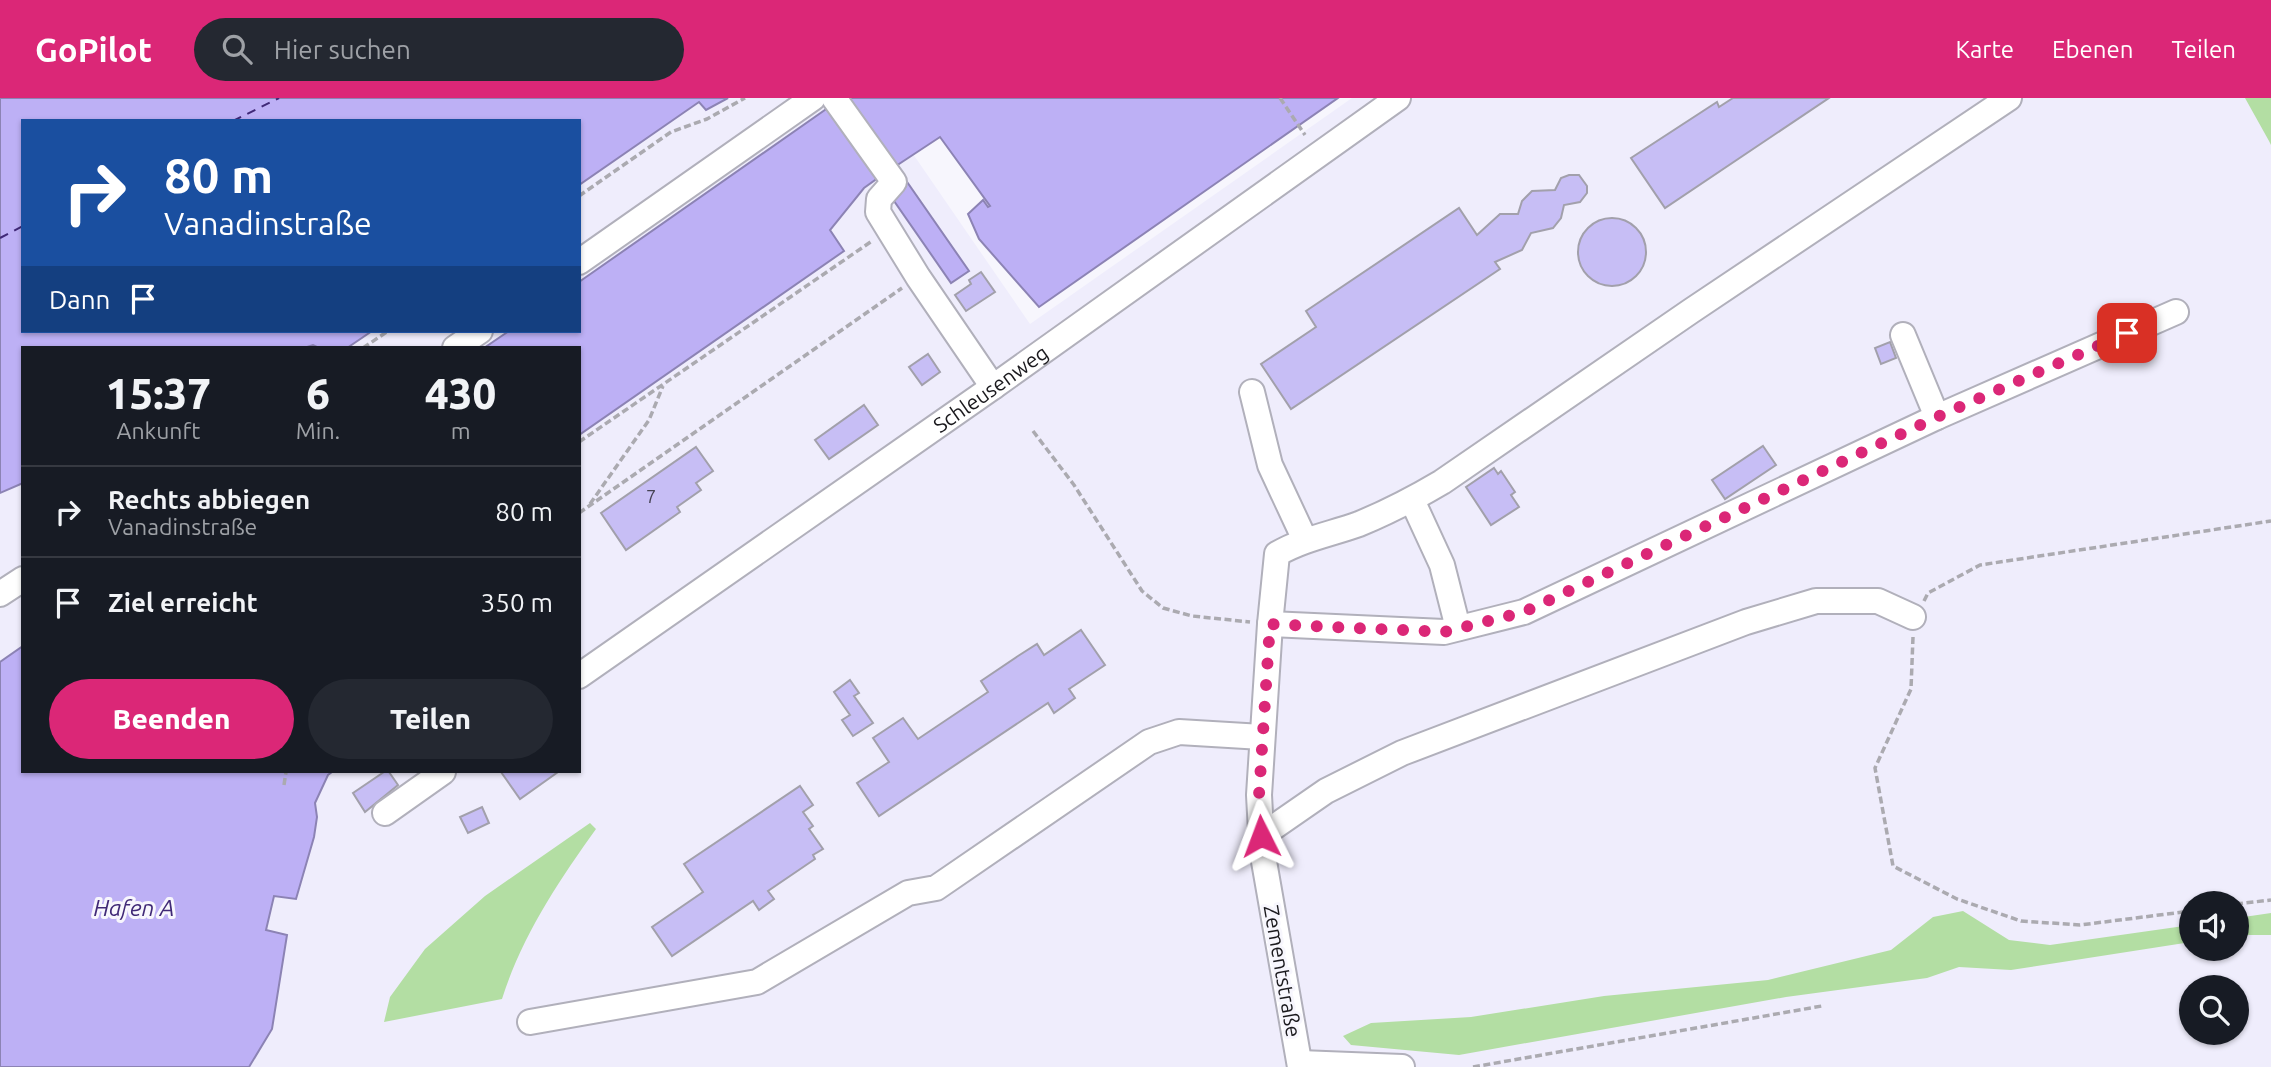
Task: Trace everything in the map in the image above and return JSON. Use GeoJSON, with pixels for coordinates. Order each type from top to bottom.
{"type":"FeatureCollection","features":[{"type":"Feature","properties":{"kind":"street","name":"Schleusenweg"},"geometry":{"type":"LineString","coordinates":[[581,675],[993,387],[1398,98]]}},
{"type":"Feature","properties":{"kind":"street"},"geometry":{"type":"LineString","coordinates":[[1252,391],[1269,465],[1305,540],[1357,524],[1412,500],[1442,482],[1690,311],[2009,98]]}},
{"type":"Feature","properties":{"kind":"street"},"geometry":{"type":"LineString","coordinates":[[581,260],[828,99],[894,182],[879,199],[878,212],[887,230],[993,387]]}},
{"type":"Feature","properties":{"kind":"street"},"geometry":{"type":"LineString","coordinates":[[1270,624],[1444,632],[1524,612],[1937,417],[2176,312]]}},
{"type":"Feature","properties":{"kind":"street"},"geometry":{"type":"LineString","coordinates":[[458,346],[477,333]]}},
{"type":"Feature","properties":{"kind":"street"},"geometry":{"type":"LineString","coordinates":[[1903,335],[1937,417]]}},
{"type":"Feature","properties":{"kind":"street"},"geometry":{"type":"LineString","coordinates":[[1412,500],[1442,565],[1458,628]]}},
{"type":"Feature","properties":{"kind":"street","name":"Zementstraße"},"geometry":{"type":"LineString","coordinates":[[1300,1065],[1261,836],[1259,795],[1277,554],[1305,540]]}},
{"type":"Feature","properties":{"kind":"street"},"geometry":{"type":"LineString","coordinates":[[0,594],[21,580]]}},
{"type":"Feature","properties":{"kind":"street"},"geometry":{"type":"LineString","coordinates":[[1261,836],[1326,791],[1402,753],[1746,622],[1816,601],[1878,601],[1913,617]]}},
{"type":"Feature","properties":{"kind":"street"},"geometry":{"type":"LineString","coordinates":[[530,1022],[757,982],[908,893],[936,888],[1149,742],[1180,732],[1262,737]]}},
{"type":"Feature","properties":{"kind":"street"},"geometry":{"type":"LineString","coordinates":[[385,813],[442,773]]}},
{"type":"Feature","properties":{"kind":"street"},"geometry":{"type":"LineString","coordinates":[[1300,1065],[1402,1067]]}},
{"type":"Feature","properties":{"kind":"path"},"geometry":{"type":"LineString","coordinates":[[581,195],[671,132],[707,119],[745,98]]}},
{"type":"Feature","properties":{"kind":"path"},"geometry":{"type":"LineString","coordinates":[[1280,98],[1305,135]]}},
{"type":"Feature","properties":{"kind":"path"},"geometry":{"type":"LineString","coordinates":[[581,441],[887,230]]}},
{"type":"Feature","properties":{"kind":"path"},"geometry":{"type":"LineString","coordinates":[[581,512],[918,277]]}},
{"type":"Feature","properties":{"kind":"path"},"geometry":{"type":"LineString","coordinates":[[366,346],[385,333]]}},
{"type":"Feature","properties":{"kind":"path"},"geometry":{"type":"LineString","coordinates":[[589,506],[649,420],[664,385]]}},
{"type":"Feature","properties":{"kind":"path"},"geometry":{"type":"LineString","coordinates":[[1033,432],[1074,485],[1142,591],[1163,608],[1192,616],[1270,624]]}},
{"type":"Feature","properties":{"kind":"path"},"geometry":{"type":"LineString","coordinates":[[2179,913],[2080,925],[2021,921],[1957,899],[1893,866],[1875,768],[1911,689],[1913,617],[1928,593],[1980,565],[2271,522]]}},
{"type":"Feature","properties":{"kind":"path"},"geometry":{"type":"LineString","coordinates":[[284,785],[286,773]]}},
{"type":"Feature","properties":{"kind":"path"},"geometry":{"type":"LineString","coordinates":[[2249,903],[2271,900]]}},
{"type":"Feature","properties":{"kind":"path"},"geometry":{"type":"LineString","coordinates":[[1473,1067],[1822,1006]]}},
{"type":"Feature","properties":{"kind":"shaded area"},"geometry":{"type":"Polygon","coordinates":[[[728,98],[842,98],[581,281],[581,184],[699,102],[706,110],[728,98]]]}},
{"type":"Feature","properties":{"kind":"shaded area"},"geometry":{"type":"Polygon","coordinates":[[[1352,98],[2271,98],[2271,1067],[249,1067],[272,1029],[287,935],[266,931],[274,895],[295,899],[317,817],[315,803],[328,775],[581,773],[581,434],[844,251],[830,230],[865,187],[913,154],[1030,324],[1352,98]]]}},
{"type":"Feature","properties":{"kind":"shaded area"},"geometry":{"type":"Polygon","coordinates":[[[369,333],[506,333],[487,346],[350,346],[369,333]]]}},
{"type":"Feature","properties":{"kind":"shaded area"},"geometry":{"type":"Polygon","coordinates":[[[21,484],[21,647],[0,662],[0,493],[21,484]]]}},
{"type":"Feature","properties":{"kind":"green space"},"geometry":{"type":"Polygon","coordinates":[[[2245,98],[2271,98],[2271,145],[2269,141],[2245,98]]]}},
{"type":"Feature","properties":{"kind":"green space"},"geometry":{"type":"Polygon","coordinates":[[[590,823],[596,829],[542,910],[520,953],[502,999],[384,1022],[390,997],[425,949],[485,896],[590,823]]]}},
{"type":"Feature","properties":{"kind":"green space"},"geometry":{"type":"Polygon","coordinates":[[[1963,911],[2009,940],[2050,945],[2179,927],[2179,944],[2011,970],[1959,967],[1927,978],[1786,997],[1459,1055],[1351,1045],[1343,1036],[1371,1023],[1471,1017],[1604,996],[1768,980],[1891,950],[1933,917],[1963,911]]]}},
{"type":"Feature","properties":{"kind":"green space"},"geometry":{"type":"Polygon","coordinates":[[[2271,913],[2271,935],[2249,935],[2249,916],[2271,913]]]}},
{"type":"Feature","properties":{"kind":"water"},"geometry":{"type":"Polygon","coordinates":[[[0,98],[728,98],[706,110],[699,102],[581,184],[581,119],[21,119],[21,333],[369,333],[350,346],[21,346],[21,484],[0,493],[0,98]]]}},
{"type":"Feature","properties":{"kind":"water"},"geometry":{"type":"Polygon","coordinates":[[[842,98],[1338,98],[1039,307],[979,239],[968,214],[983,200],[990,206],[940,137],[896,166],[969,271],[951,283],[878,178],[864,188],[830,230],[844,251],[581,434],[581,346],[487,346],[506,333],[581,333],[581,281],[842,98]]]}},
{"type":"Feature","properties":{"kind":"water","name":"Hafen A"},"geometry":{"type":"Polygon","coordinates":[[[21,647],[21,773],[331,773],[315,803],[317,817],[314,837],[296,899],[274,896],[266,930],[287,935],[272,1029],[249,1067],[0,1067],[0,662],[21,647]]]}},
{"type":"Feature","properties":{"kind":"building"},"geometry":{"type":"Polygon","coordinates":[[[1733,98],[1829,98],[1665,208],[1631,158],[1717,102],[1719,107],[1733,98]]]}},
{"type":"Feature","properties":{"kind":"building"},"geometry":{"type":"Polygon","coordinates":[[[1579,175],[1587,186],[1587,193],[1580,202],[1564,205],[1561,218],[1553,228],[1531,233],[1522,250],[1495,262],[1500,269],[1291,409],[1261,364],[1316,327],[1306,311],[1459,208],[1477,235],[1500,214],[1518,214],[1522,201],[1532,191],[1555,190],[1561,178],[1579,175]]]}},
{"type":"Feature","properties":{"kind":"building"},"geometry":{"type":"Polygon","coordinates":[[[1612,218],[1625,221],[1636,228],[1643,239],[1646,252],[1643,265],[1636,276],[1625,283],[1612,286],[1599,283],[1588,276],[1581,265],[1578,252],[1581,239],[1588,228],[1599,221],[1612,218]]]}},
{"type":"Feature","properties":{"kind":"building"},"geometry":{"type":"Polygon","coordinates":[[[981,272],[995,292],[966,311],[955,295],[971,284],[969,280],[981,272]]]}},
{"type":"Feature","properties":{"kind":"building"},"geometry":{"type":"Polygon","coordinates":[[[1890,342],[1896,358],[1881,364],[1875,348],[1890,342]]]}},
{"type":"Feature","properties":{"kind":"building"},"geometry":{"type":"Polygon","coordinates":[[[928,354],[940,372],[922,385],[909,367],[928,354]]]}},
{"type":"Feature","properties":{"kind":"building"},"geometry":{"type":"Polygon","coordinates":[[[864,405],[878,425],[829,459],[815,440],[864,405]]]}},
{"type":"Feature","properties":{"kind":"building"},"geometry":{"type":"Polygon","coordinates":[[[1763,446],[1776,465],[1725,499],[1712,480],[1763,446]]]}},
{"type":"Feature","properties":{"kind":"building"},"geometry":{"type":"Polygon","coordinates":[[[696,447],[713,471],[696,483],[701,490],[677,507],[680,512],[626,550],[601,513],[696,447]]]}},
{"type":"Feature","properties":{"kind":"building"},"geometry":{"type":"Polygon","coordinates":[[[1494,468],[1498,474],[1501,471],[1515,492],[1511,495],[1519,507],[1491,525],[1466,487],[1494,468]]]}},
{"type":"Feature","properties":{"kind":"building"},"geometry":{"type":"Polygon","coordinates":[[[1081,630],[1105,665],[1069,689],[1075,698],[1054,713],[1048,703],[879,816],[857,783],[889,762],[873,738],[903,718],[918,739],[988,692],[981,681],[1018,656],[1037,644],[1044,655],[1081,630]]]}},
{"type":"Feature","properties":{"kind":"building"},"geometry":{"type":"Polygon","coordinates":[[[850,680],[859,693],[854,696],[873,723],[853,736],[842,720],[850,715],[834,692],[850,680]]]}},
{"type":"Feature","properties":{"kind":"building"},"geometry":{"type":"Polygon","coordinates":[[[383,773],[390,773],[398,785],[365,812],[353,793],[383,773]]]}},
{"type":"Feature","properties":{"kind":"building"},"geometry":{"type":"Polygon","coordinates":[[[502,773],[557,773],[520,799],[502,773]]]}},
{"type":"Feature","properties":{"kind":"building"},"geometry":{"type":"Polygon","coordinates":[[[800,786],[813,805],[803,812],[813,826],[809,829],[823,849],[813,855],[815,859],[768,891],[774,899],[759,910],[753,901],[672,956],[652,927],[703,892],[684,864],[800,786]]]}},
{"type":"Feature","properties":{"kind":"building"},"geometry":{"type":"Polygon","coordinates":[[[482,807],[489,823],[468,833],[460,817],[482,807]]]}},
{"type":"Feature","properties":{"kind":"ferry route"},"geometry":{"type":"LineString","coordinates":[[237,119],[279,98]]}},
{"type":"Feature","properties":{"kind":"ferry route"},"geometry":{"type":"LineString","coordinates":[[0,238],[21,227]]}},
{"type":"Feature","properties":{"kind":"route"},"geometry":{"type":"LineString","coordinates":[[1261,836],[1259,795],[1270,624],[1444,632],[1524,612],[1937,417],[2127,333]]}}]}
